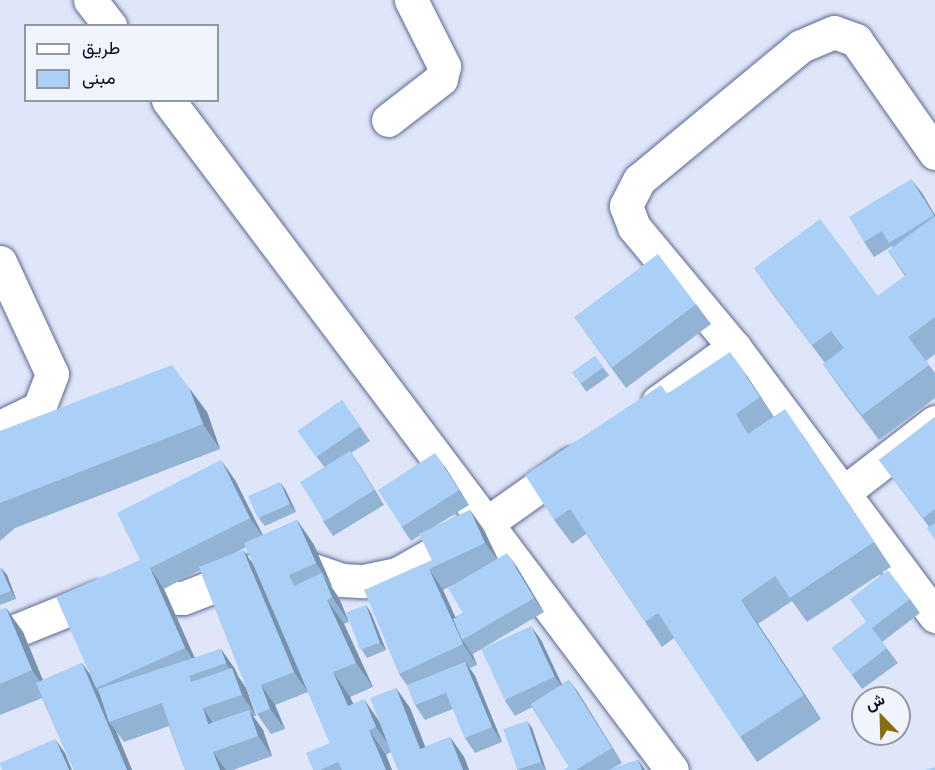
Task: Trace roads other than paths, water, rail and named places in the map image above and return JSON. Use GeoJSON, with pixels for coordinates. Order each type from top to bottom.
{"type":"FeatureCollection","features":[{"type":"Feature","properties":{"kind":"street"},"geometry":{"type":"LineString","coordinates":[[90,0],[108,24]]}},
{"type":"Feature","properties":{"kind":"street"},"geometry":{"type":"LineString","coordinates":[[388,120],[441,79],[444,66],[411,0]]}},
{"type":"Feature","properties":{"kind":"street"},"geometry":{"type":"LineString","coordinates":[[935,153],[856,40],[834,32],[801,46],[639,180],[626,206],[634,227],[734,347],[935,616]]}},
{"type":"Feature","properties":{"kind":"street"},"geometry":{"type":"LineString","coordinates":[[170,102],[672,770]]}},
{"type":"Feature","properties":{"kind":"street"},"geometry":{"type":"LineString","coordinates":[[0,262],[52,374],[39,408],[0,427]]}},
{"type":"Feature","properties":{"kind":"street"},"geometry":{"type":"LineString","coordinates":[[630,422],[734,347]]}},
{"type":"Feature","properties":{"kind":"street"},"geometry":{"type":"LineString","coordinates":[[843,493],[935,422]]}},
{"type":"Feature","properties":{"kind":"street"},"geometry":{"type":"LineString","coordinates":[[0,637],[99,597],[183,598],[272,564],[296,564],[342,580],[364,581],[397,574],[487,524],[601,442]]}}]}
